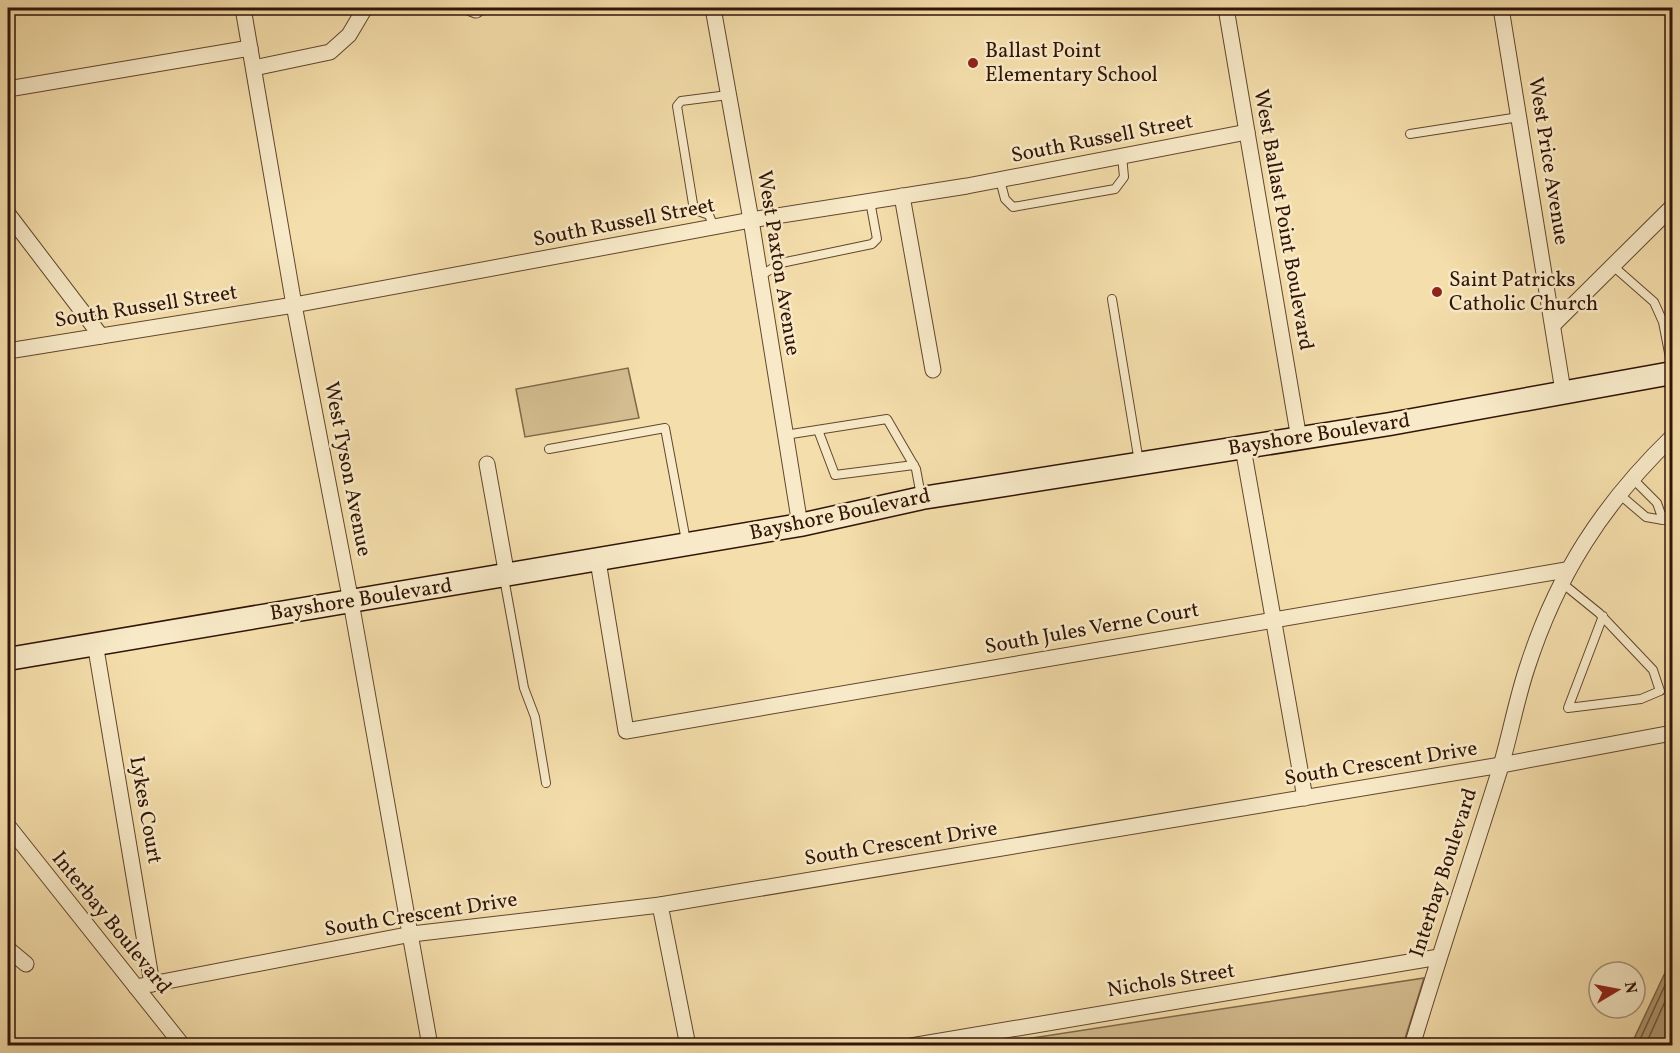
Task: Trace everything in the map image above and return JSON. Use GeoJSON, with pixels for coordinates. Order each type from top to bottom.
{"type":"FeatureCollection","features":[{"type":"Feature","properties":{"kind":"street","name":"West Tyson Avenue"},"geometry":{"type":"LineString","coordinates":[[243,8],[294,305],[412,934],[430,1046]]}},
{"type":"Feature","properties":{"kind":"street"},"geometry":{"type":"LineString","coordinates":[[255,68],[330,52],[349,35],[365,8]]}},
{"type":"Feature","properties":{"kind":"street","name":"West Paxton Avenue"},"geometry":{"type":"LineString","coordinates":[[713,8],[751,220],[800,525]]}},
{"type":"Feature","properties":{"kind":"street","name":"West Ballast Point Boulevard"},"geometry":{"type":"LineString","coordinates":[[1226,8],[1299,439]]}},
{"type":"Feature","properties":{"kind":"street","name":"West Price Avenue"},"geometry":{"type":"LineString","coordinates":[[1501,8],[1563,392]]}},
{"type":"Feature","properties":{"kind":"street"},"geometry":{"type":"LineString","coordinates":[[8,89],[250,48]]}},
{"type":"Feature","properties":{"kind":"street","name":"South Russell Street"},"geometry":{"type":"LineString","coordinates":[[8,351],[294,305],[751,220],[1000,180],[1247,132]]}},
{"type":"Feature","properties":{"kind":"street"},"geometry":{"type":"LineString","coordinates":[[902,196],[933,370]]}},
{"type":"Feature","properties":{"kind":"street"},"geometry":{"type":"LineString","coordinates":[[1553,325],[1672,207]]}},
{"type":"Feature","properties":{"kind":"street"},"geometry":{"type":"LineString","coordinates":[[8,214],[101,336]]}},
{"type":"Feature","properties":{"kind":"street","name":"Bayshore Boulevard"},"geometry":{"type":"LineString","coordinates":[[8,659],[598,561],[800,525],[922,498],[1299,439],[1672,373]]}},
{"type":"Feature","properties":{"kind":"street","name":"Interbay Boulevard"},"geometry":{"type":"LineString","coordinates":[[1412,1046],[1501,765],[1526,669],[1543,621],[1583,542],[1632,478],[1672,437]]}},
{"type":"Feature","properties":{"kind":"street"},"geometry":{"type":"LineString","coordinates":[[1243,448],[1305,798]]}},
{"type":"Feature","properties":{"kind":"street"},"geometry":{"type":"LineString","coordinates":[[487,464],[505,577]]}},
{"type":"Feature","properties":{"kind":"street","name":"South Jules Verne Court"},"geometry":{"type":"LineString","coordinates":[[598,561],[626,731],[1272,619],[1564,576]]}},
{"type":"Feature","properties":{"kind":"street","name":"Lykes Court"},"geometry":{"type":"LineString","coordinates":[[95,643],[152,984]]}},
{"type":"Feature","properties":{"kind":"street","name":"South Crescent Drive"},"geometry":{"type":"LineString","coordinates":[[136,987],[412,934],[660,905],[1501,765],[1672,733]]}},
{"type":"Feature","properties":{"kind":"street","name":"Interbay Boulevard"},"geometry":{"type":"LineString","coordinates":[[8,826],[183,1046]]}},
{"type":"Feature","properties":{"kind":"street"},"geometry":{"type":"LineString","coordinates":[[660,905],[688,1046]]}},
{"type":"Feature","properties":{"kind":"street"},"geometry":{"type":"LineString","coordinates":[[8,949],[26,964]]}},
{"type":"Feature","properties":{"kind":"street","name":"Nichols Street"},"geometry":{"type":"LineString","coordinates":[[911,1046],[1439,957]]}},
{"type":"Feature","properties":{"kind":"lane"},"geometry":{"type":"LineString","coordinates":[[714,227],[709,216],[698,211],[693,204],[677,106],[681,101],[728,95]]}},
{"type":"Feature","properties":{"kind":"lane"},"geometry":{"type":"LineString","coordinates":[[1410,134],[1519,117]]}},
{"type":"Feature","properties":{"kind":"lane"},"geometry":{"type":"LineString","coordinates":[[1000,180],[1005,199],[1013,207],[1115,189],[1124,177],[1122,156]]}},
{"type":"Feature","properties":{"kind":"lane"},"geometry":{"type":"LineString","coordinates":[[760,276],[781,263],[872,244],[877,240],[870,201]]}},
{"type":"Feature","properties":{"kind":"lane"},"geometry":{"type":"LineString","coordinates":[[1613,266],[1654,303],[1663,322],[1672,366]]}},
{"type":"Feature","properties":{"kind":"lane"},"geometry":{"type":"LineString","coordinates":[[1112,299],[1139,464]]}},
{"type":"Feature","properties":{"kind":"lane"},"geometry":{"type":"LineString","coordinates":[[785,435],[887,419],[914,465],[922,498]]}},
{"type":"Feature","properties":{"kind":"lane"},"geometry":{"type":"LineString","coordinates":[[549,449],[665,428],[687,545]]}},
{"type":"Feature","properties":{"kind":"lane"},"geometry":{"type":"LineString","coordinates":[[818,430],[835,475],[914,465]]}},
{"type":"Feature","properties":{"kind":"lane"},"geometry":{"type":"LineString","coordinates":[[1632,478],[1657,503],[1663,520]]}},
{"type":"Feature","properties":{"kind":"lane"},"geometry":{"type":"LineString","coordinates":[[1619,494],[1646,517],[1663,520]]}},
{"type":"Feature","properties":{"kind":"lane"},"geometry":{"type":"LineString","coordinates":[[1663,520],[1672,510]]}},
{"type":"Feature","properties":{"kind":"lane"},"geometry":{"type":"LineString","coordinates":[[1564,576],[1603,616],[1653,670],[1660,691],[1641,699],[1568,708],[1603,616]]}},
{"type":"Feature","properties":{"kind":"lane"},"geometry":{"type":"LineString","coordinates":[[505,577],[524,688],[535,717],[546,783]]}},
{"type":"Feature","properties":{"kind":"shaded area"},"geometry":{"type":"Polygon","coordinates":[[[628,368],[639,418],[525,437],[516,389],[628,368]]]}},
{"type":"Feature","properties":{"kind":"shaded area"},"geometry":{"type":"Polygon","coordinates":[[[1424,978],[1403,1045],[986,1045],[1424,978]]]}},
{"type":"Feature","properties":{"kind":"water"},"geometry":{"type":"Polygon","coordinates":[[[1672,958],[1672,1045],[1631,1045],[1643,1020],[1647,1020],[1647,1011],[1672,958]]]}},
{"type":"Feature","properties":{"kind":"place","name":"Ballast Point Elementary School"},"geometry":{"type":"Point","coordinates":[973,63]}},
{"type":"Feature","properties":{"kind":"place","name":"Saint Patricks Catholic Church"},"geometry":{"type":"Point","coordinates":[1437,292]}}]}
